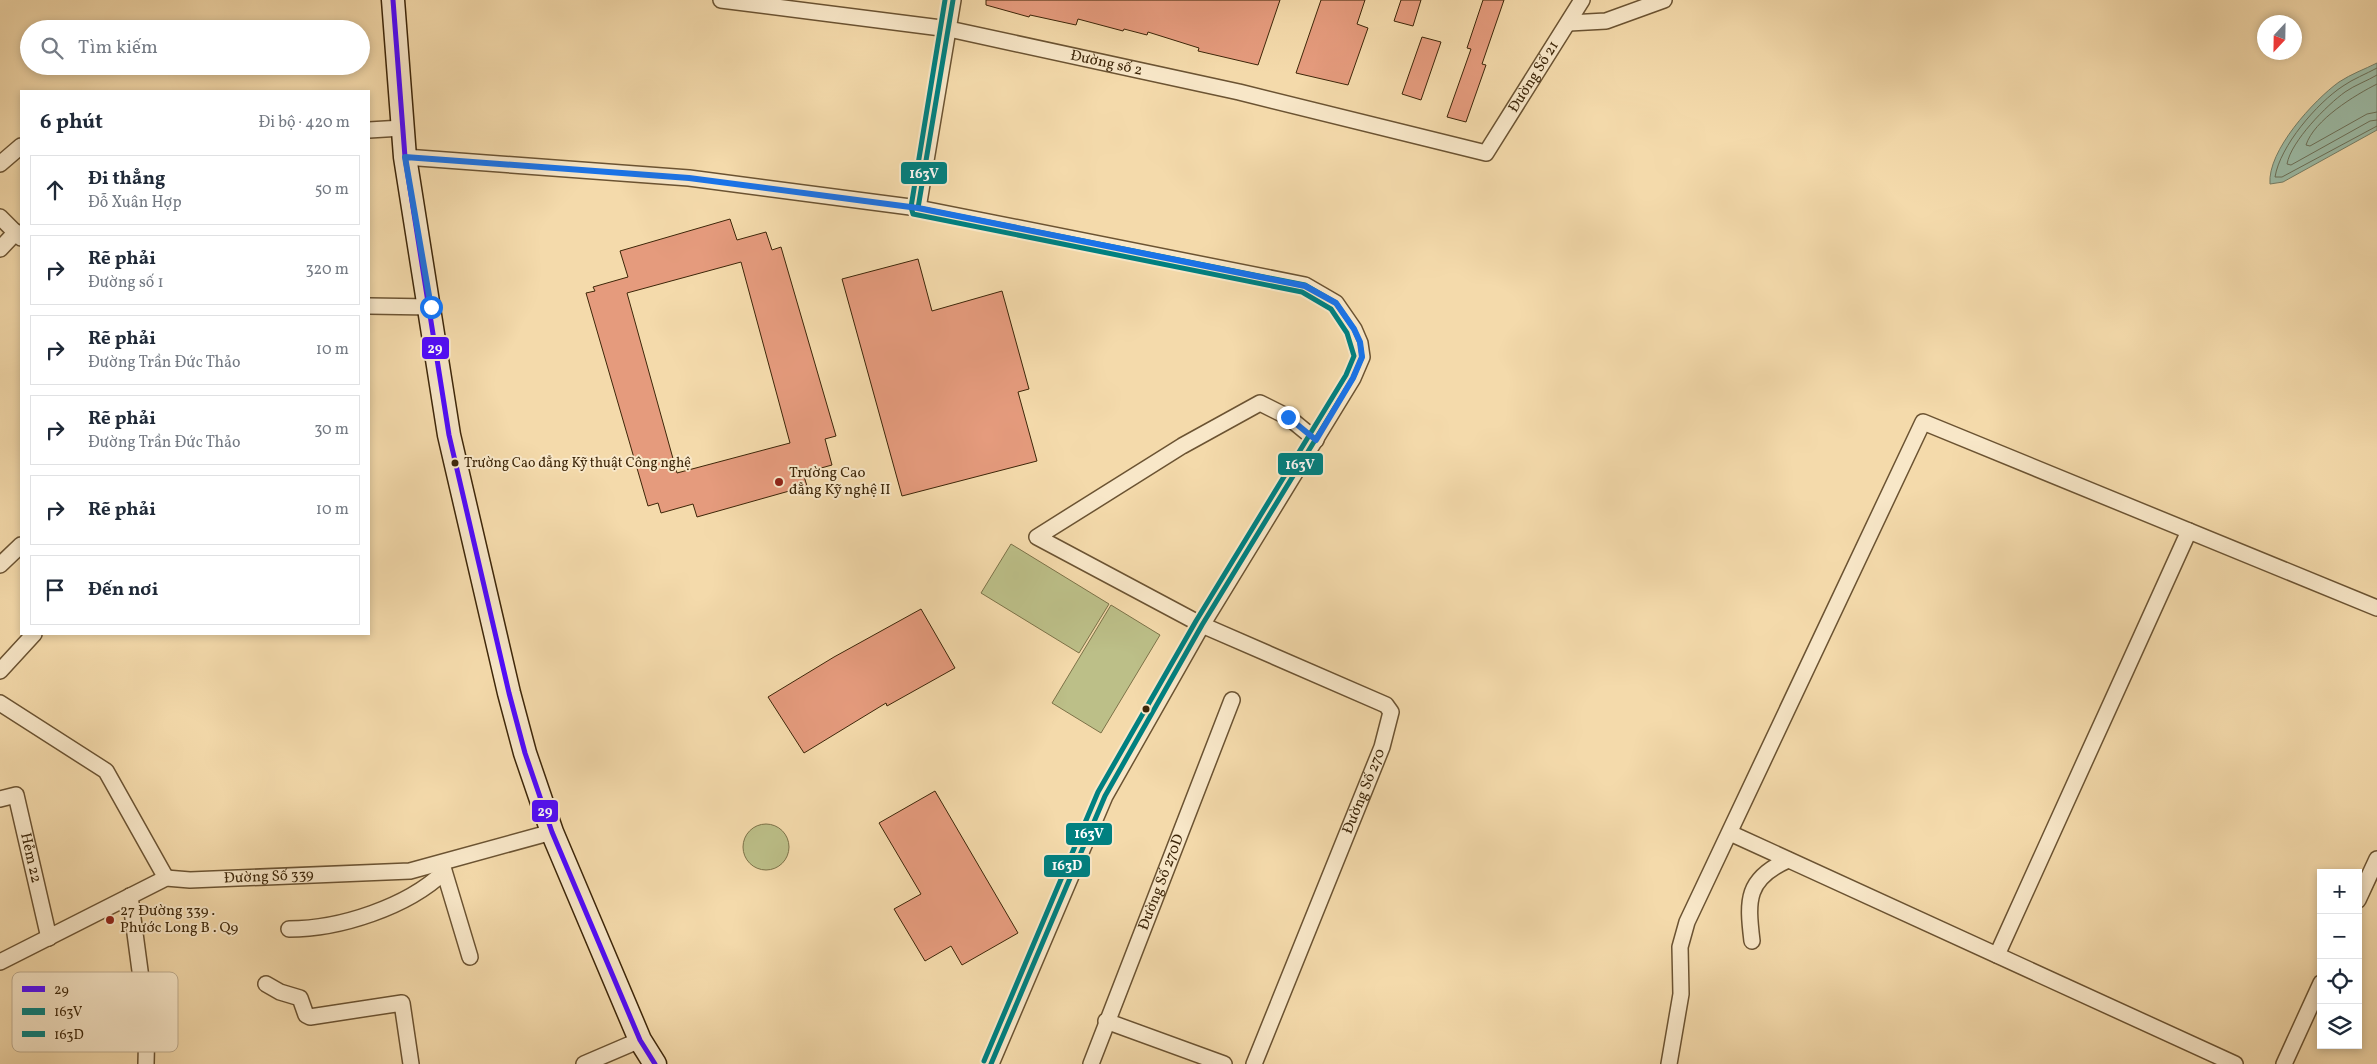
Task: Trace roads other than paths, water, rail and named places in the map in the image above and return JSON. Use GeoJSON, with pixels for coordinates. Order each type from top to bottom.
{"type":"FeatureCollection","features":[{"type":"Feature","properties":{"kind":"main road"},"geometry":{"type":"LineString","coordinates":[[393,0],[405,157],[431,307],[449,435],[507,684],[525,753],[552,832],[640,1040],[655,1064]]}},
{"type":"Feature","properties":{"kind":"street","name":"Đường số 2"},"geometry":{"type":"LineString","coordinates":[[721,0],[949,29],[1239,92],[1486,153]]}},
{"type":"Feature","properties":{"kind":"street"},"geometry":{"type":"LineString","coordinates":[[918,208],[954,0]]}},
{"type":"Feature","properties":{"kind":"street","name":"Đường Số 21"},"geometry":{"type":"LineString","coordinates":[[1486,153],[1569,23],[1580,0]]}},
{"type":"Feature","properties":{"kind":"street"},"geometry":{"type":"LineString","coordinates":[[1569,23],[1606,21],[1664,0]]}},
{"type":"Feature","properties":{"kind":"street"},"geometry":{"type":"LineString","coordinates":[[370,130],[402,128]]}},
{"type":"Feature","properties":{"kind":"street"},"geometry":{"type":"LineString","coordinates":[[0,164],[20,147]]}},
{"type":"Feature","properties":{"kind":"street"},"geometry":{"type":"LineString","coordinates":[[405,157],[689,178],[918,208],[1305,286],[1336,303],[1354,329],[1360,342],[1362,357],[1353,378],[1202,625],[1105,796],[991,1064]]}},
{"type":"Feature","properties":{"kind":"street"},"geometry":{"type":"LineString","coordinates":[[0,217],[19,235],[0,249]]}},
{"type":"Feature","properties":{"kind":"street"},"geometry":{"type":"LineString","coordinates":[[370,306],[431,307]]}},
{"type":"Feature","properties":{"kind":"street","name":"Đường Số 270"},"geometry":{"type":"LineString","coordinates":[[1254,1064],[1382,747],[1391,712],[1386,705],[1202,625],[1037,537],[1182,446],[1260,403],[1288,417],[1316,440]]}},
{"type":"Feature","properties":{"kind":"street"},"geometry":{"type":"LineString","coordinates":[[1669,1064],[1681,994],[1680,947],[1687,922],[1923,422],[2377,608]]}},
{"type":"Feature","properties":{"kind":"street"},"geometry":{"type":"LineString","coordinates":[[1997,955],[2189,531]]}},
{"type":"Feature","properties":{"kind":"street"},"geometry":{"type":"LineString","coordinates":[[0,565],[20,546]]}},
{"type":"Feature","properties":{"kind":"street"},"geometry":{"type":"LineString","coordinates":[[0,671],[33,635]]}},
{"type":"Feature","properties":{"kind":"street","name":"Đường Số 270D"},"geometry":{"type":"LineString","coordinates":[[1091,1064],[1106,1021],[1232,700]]}},
{"type":"Feature","properties":{"kind":"street"},"geometry":{"type":"LineString","coordinates":[[0,703],[106,771],[166,878],[0,962]]}},
{"type":"Feature","properties":{"kind":"street","name":"Hẻm 22"},"geometry":{"type":"LineString","coordinates":[[0,799],[16,795],[49,938]]}},
{"type":"Feature","properties":{"kind":"street","name":"Đường Số 339"},"geometry":{"type":"LineString","coordinates":[[166,878],[190,880],[410,871],[442,867],[552,832]]}},
{"type":"Feature","properties":{"kind":"street"},"geometry":{"type":"LineString","coordinates":[[1730,833],[2235,1064]]}},
{"type":"Feature","properties":{"kind":"street"},"geometry":{"type":"LineString","coordinates":[[2362,891],[2377,859]]}},
{"type":"Feature","properties":{"kind":"street"},"geometry":{"type":"LineString","coordinates":[[1752,942],[1749,901],[1754,886],[1770,868],[1788,860]]}},
{"type":"Feature","properties":{"kind":"street"},"geometry":{"type":"LineString","coordinates":[[289,929],[336,922],[392,907],[429,886],[442,867]]}},
{"type":"Feature","properties":{"kind":"street"},"geometry":{"type":"LineString","coordinates":[[442,867],[470,957]]}},
{"type":"Feature","properties":{"kind":"street"},"geometry":{"type":"LineString","coordinates":[[130,896],[141,972]]}},
{"type":"Feature","properties":{"kind":"street"},"geometry":{"type":"LineString","coordinates":[[266,984],[280,992],[300,998],[306,1014],[310,1017],[402,1003],[411,1064]]}},
{"type":"Feature","properties":{"kind":"street"},"geometry":{"type":"LineString","coordinates":[[2284,1064],[2317,992]]}},
{"type":"Feature","properties":{"kind":"street"},"geometry":{"type":"LineString","coordinates":[[1106,1021],[1224,1064]]}},
{"type":"Feature","properties":{"kind":"street"},"geometry":{"type":"LineString","coordinates":[[584,1064],[640,1040]]}},
{"type":"Feature","properties":{"kind":"water"},"geometry":{"type":"Polygon","coordinates":[[[2377,63],[2377,130],[2283,182],[2270,184],[2271,171],[2276,157],[2284,142],[2305,113],[2339,82],[2377,63]]]}},
{"type":"Feature","properties":{"kind":"place","name":"Trường Cao đẳng Kỹ thuật Công nghệ"},"geometry":{"type":"Point","coordinates":[455,463]}},
{"type":"Feature","properties":{"kind":"place","name":"Trường Cao đẳng Kỹ nghệ II"},"geometry":{"type":"Point","coordinates":[779,482]}},
{"type":"Feature","properties":{"kind":"place","name":"27 Đường 339 . Phước Long B . Q9"},"geometry":{"type":"Point","coordinates":[110,920]}}]}
